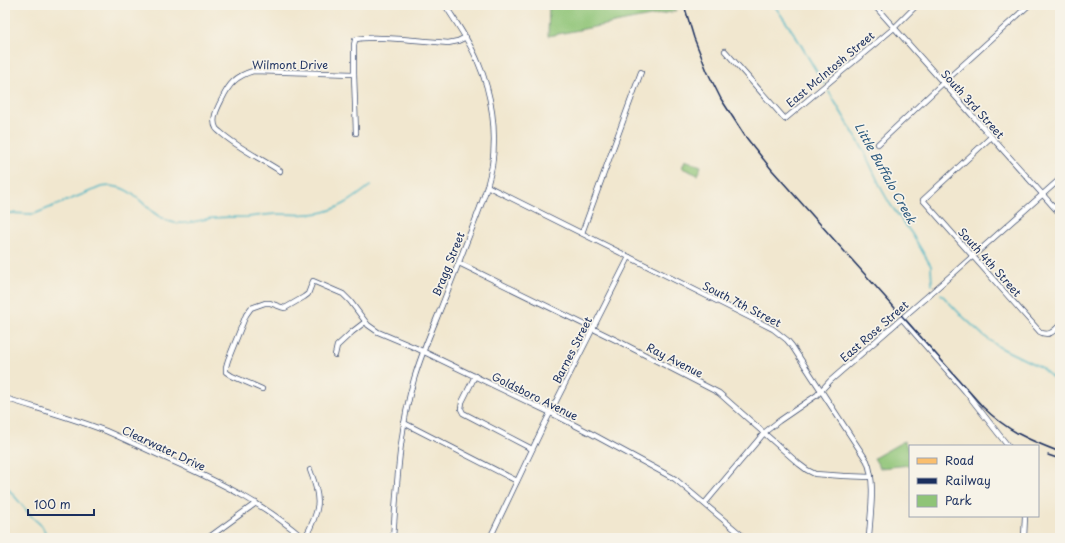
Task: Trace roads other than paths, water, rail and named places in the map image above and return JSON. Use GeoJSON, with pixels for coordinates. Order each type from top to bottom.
{"type":"FeatureCollection","features":[{"type":"Feature","properties":{"kind":"street","name":"Bragg Street"},"geometry":{"type":"LineString","coordinates":[[393,538],[398,469],[404,423],[414,378],[483,200],[492,166],[493,133],[490,98],[478,62],[466,38],[445,5]]}},
{"type":"Feature","properties":{"kind":"street","name":"South 3rd Street"},"geometry":{"type":"LineString","coordinates":[[874,5],[1060,214]]}},
{"type":"Feature","properties":{"kind":"street","name":"East McIntosh Street"},"geometry":{"type":"LineString","coordinates":[[725,51],[785,118],[894,28],[917,5]]}},
{"type":"Feature","properties":{"kind":"street"},"geometry":{"type":"LineString","coordinates":[[878,144],[1029,5]]}},
{"type":"Feature","properties":{"kind":"street"},"geometry":{"type":"LineString","coordinates":[[356,133],[354,74],[355,40],[361,38],[419,40],[448,43],[458,42],[466,38]]}},
{"type":"Feature","properties":{"kind":"street","name":"Wilmont Drive"},"geometry":{"type":"LineString","coordinates":[[280,171],[229,140],[216,128],[214,120],[216,111],[226,91],[242,74],[253,71],[354,74]]}},
{"type":"Feature","properties":{"kind":"street"},"geometry":{"type":"LineString","coordinates":[[582,233],[641,72]]}},
{"type":"Feature","properties":{"kind":"street","name":"South 4th Street"},"geometry":{"type":"LineString","coordinates":[[991,137],[923,200],[1040,332],[1048,334],[1060,326]]}},
{"type":"Feature","properties":{"kind":"street","name":"East Rose Street"},"geometry":{"type":"LineString","coordinates":[[705,502],[765,432],[817,395],[830,381],[1060,179]]}},
{"type":"Feature","properties":{"kind":"street","name":"South 7th Street"},"geometry":{"type":"LineString","coordinates":[[487,186],[780,333],[792,346],[864,456],[870,469],[872,487],[869,538]]}},
{"type":"Feature","properties":{"kind":"street","name":"Barnes Street"},"geometry":{"type":"LineString","coordinates":[[490,538],[532,449],[629,257]]}},
{"type":"Feature","properties":{"kind":"street","name":"Ray Avenue"},"geometry":{"type":"LineString","coordinates":[[459,263],[719,393],[811,473],[871,477]]}},
{"type":"Feature","properties":{"kind":"street","name":"Goldsboro Avenue"},"geometry":{"type":"LineString","coordinates":[[262,389],[226,372],[226,364],[246,315],[251,308],[265,303],[270,303],[285,308],[308,294],[313,281],[343,294],[365,322],[378,332],[475,376],[551,413],[675,478],[705,502],[745,538]]}},
{"type":"Feature","properties":{"kind":"street"},"geometry":{"type":"LineString","coordinates":[[902,319],[964,391],[1007,445]]}},
{"type":"Feature","properties":{"kind":"street"},"geometry":{"type":"LineString","coordinates":[[335,355],[337,346],[365,322]]}},
{"type":"Feature","properties":{"kind":"street"},"geometry":{"type":"LineString","coordinates":[[475,376],[462,402],[461,410],[463,413],[532,449]]}},
{"type":"Feature","properties":{"kind":"street","name":"Clearwater Drive"},"geometry":{"type":"LineString","coordinates":[[5,398],[106,431],[202,475],[256,503],[304,538]]}},
{"type":"Feature","properties":{"kind":"street"},"geometry":{"type":"LineString","coordinates":[[404,423],[517,481]]}},
{"type":"Feature","properties":{"kind":"street"},"geometry":{"type":"LineString","coordinates":[[304,538],[313,525],[317,513],[317,487],[310,470]]}},
{"type":"Feature","properties":{"kind":"street"},"geometry":{"type":"LineString","coordinates":[[208,538],[256,503]]}},
{"type":"Feature","properties":{"kind":"street"},"geometry":{"type":"LineString","coordinates":[[1024,538],[1025,517]]}},
{"type":"Feature","properties":{"kind":"waterway","name":"Little Buffalo Creek"},"geometry":{"type":"LineString","coordinates":[[774,5],[795,35],[824,84]]}},
{"type":"Feature","properties":{"kind":"waterway","name":"Little Buffalo Creek"},"geometry":{"type":"LineString","coordinates":[[829,92],[863,149],[890,204],[912,234],[931,266],[932,285]]}},
{"type":"Feature","properties":{"kind":"waterway"},"geometry":{"type":"LineString","coordinates":[[5,213],[34,214],[101,187],[114,187],[124,189],[156,214],[175,223],[274,214],[313,214],[331,210],[355,197],[371,185]]}},
{"type":"Feature","properties":{"kind":"waterway","name":"Little Buffalo Creek"},"geometry":{"type":"LineString","coordinates":[[941,294],[984,336],[999,347],[1040,367],[1060,384]]}},
{"type":"Feature","properties":{"kind":"waterway"},"geometry":{"type":"LineString","coordinates":[[5,485],[32,517],[42,526],[48,538]]}},
{"type":"Feature","properties":{"kind":"railway"},"geometry":{"type":"LineString","coordinates":[[684,5],[694,38],[707,71],[721,99],[745,136],[772,170],[983,407],[1010,429],[1060,452]]}},
{"type":"Feature","properties":{"kind":"railway"},"geometry":{"type":"LineString","coordinates":[[1048,455],[1060,459]]}}]}
